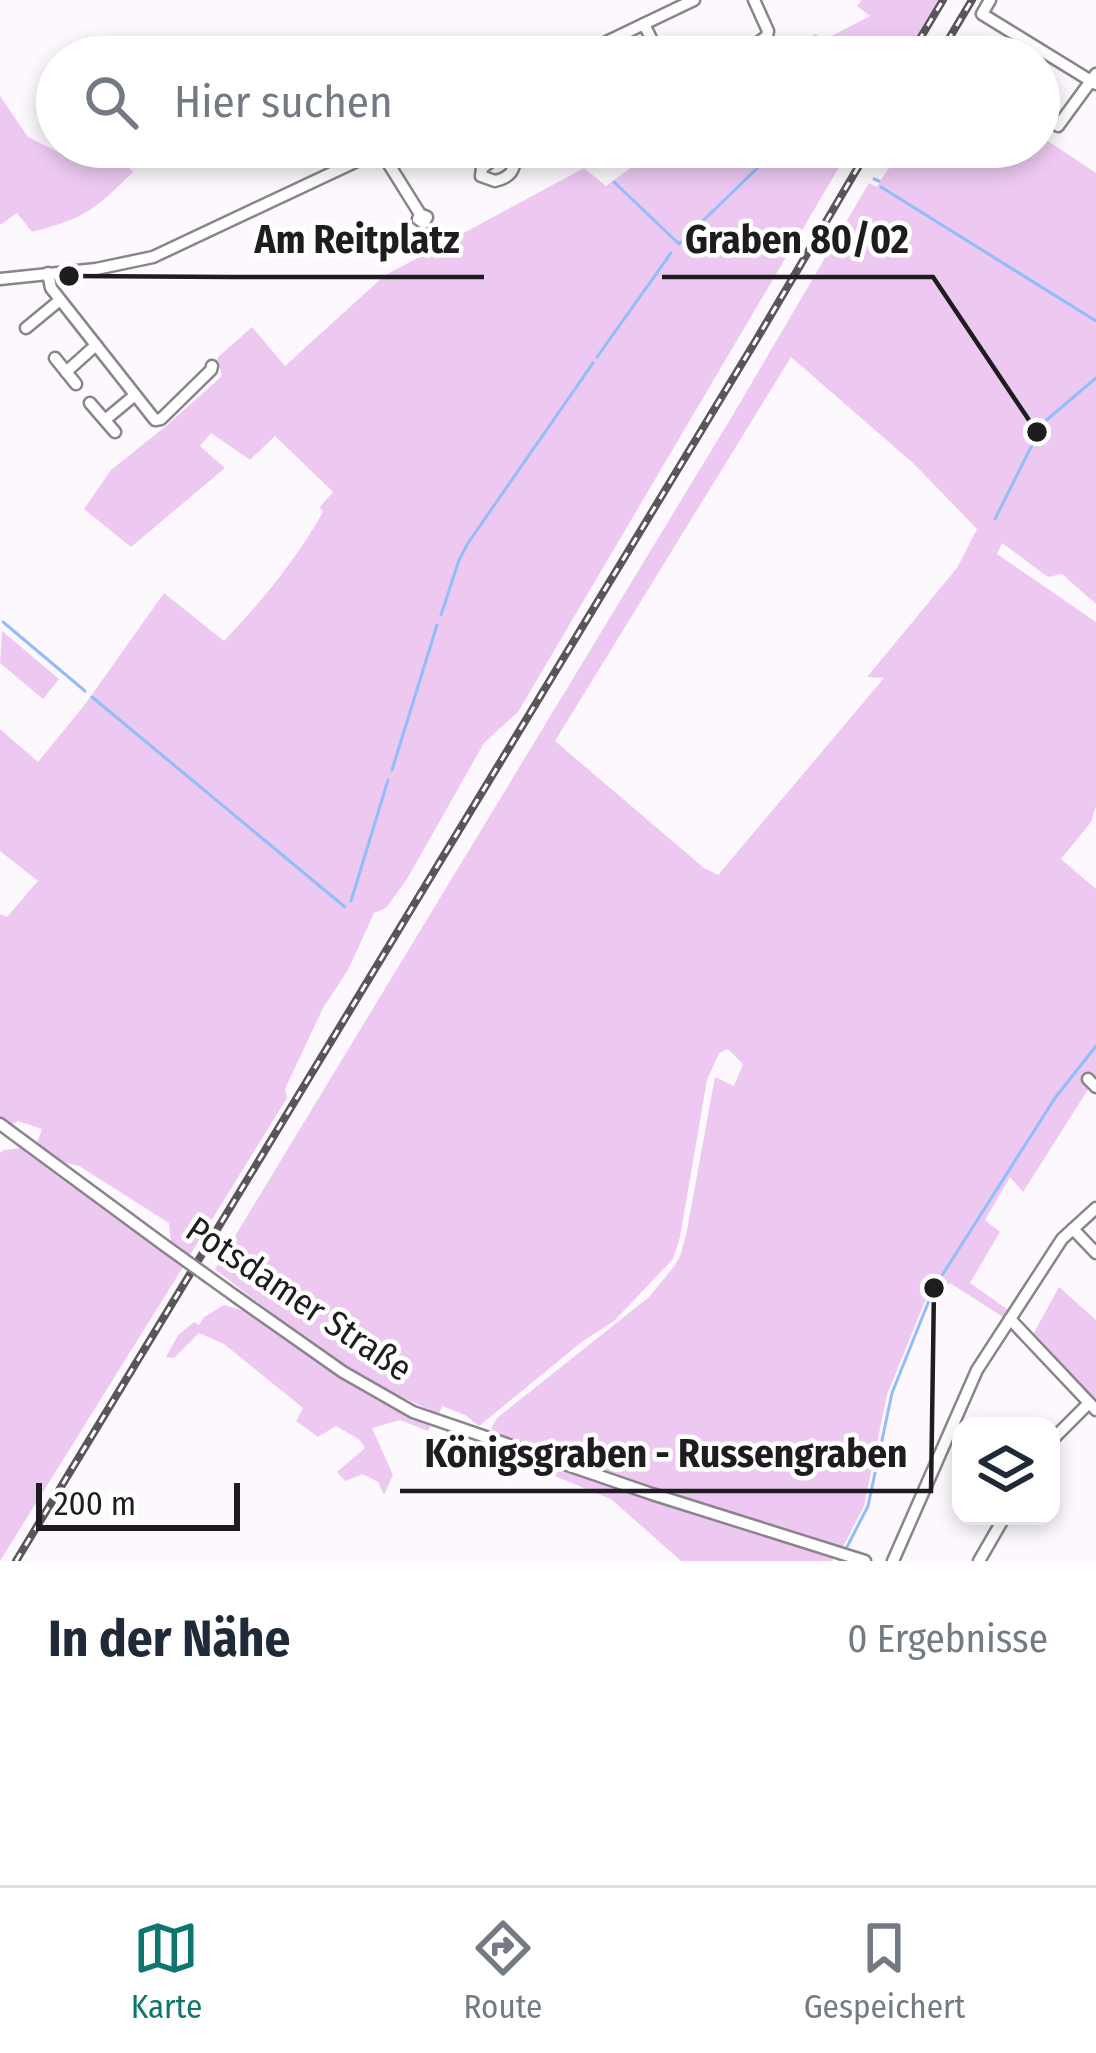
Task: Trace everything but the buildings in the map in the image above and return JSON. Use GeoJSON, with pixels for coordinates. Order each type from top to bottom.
{"type":"FeatureCollection","features":[{"type":"Feature","properties":{"kind":"street"},"geometry":{"type":"LineString","coordinates":[[619,36],[694,0]]}},
{"type":"Feature","properties":{"kind":"street"},"geometry":{"type":"LineString","coordinates":[[754,0],[766,36]]}},
{"type":"Feature","properties":{"kind":"street"},"geometry":{"type":"LineString","coordinates":[[990,0],[982,14],[1020,36]]}},
{"type":"Feature","properties":{"kind":"street"},"geometry":{"type":"LineString","coordinates":[[644,24],[650,36]]}},
{"type":"Feature","properties":{"kind":"street"},"geometry":{"type":"LineString","coordinates":[[1060,59],[1094,79],[1060,123]]}},
{"type":"Feature","properties":{"kind":"street"},"geometry":{"type":"LineString","coordinates":[[0,279],[96,269],[153,257],[343,168]]}},
{"type":"Feature","properties":{"kind":"street"},"geometry":{"type":"LineString","coordinates":[[394,168],[420,214]]}},
{"type":"Feature","properties":{"kind":"street"},"geometry":{"type":"LineString","coordinates":[[48,274],[51,288],[153,418],[158,420],[212,366]]}},
{"type":"Feature","properties":{"kind":"street"},"geometry":{"type":"LineString","coordinates":[[26,328],[60,300]]}},
{"type":"Feature","properties":{"kind":"street"},"geometry":{"type":"LineString","coordinates":[[66,372],[96,345]]}},
{"type":"Feature","properties":{"kind":"street"},"geometry":{"type":"LineString","coordinates":[[55,358],[76,384]]}},
{"type":"Feature","properties":{"kind":"street"},"geometry":{"type":"LineString","coordinates":[[105,420],[135,395]]}},
{"type":"Feature","properties":{"kind":"street"},"geometry":{"type":"LineString","coordinates":[[91,403],[115,432]]}},
{"type":"Feature","properties":{"kind":"street","name":"Potsdamer Straße"},"geometry":{"type":"LineString","coordinates":[[0,1124],[343,1372],[413,1412],[865,1561]]}},
{"type":"Feature","properties":{"kind":"street"},"geometry":{"type":"LineString","coordinates":[[893,1561],[966,1393],[1062,1239],[1096,1208]]}},
{"type":"Feature","properties":{"kind":"street"},"geometry":{"type":"LineString","coordinates":[[1073,1229],[1096,1253]]}},
{"type":"Feature","properties":{"kind":"street"},"geometry":{"type":"LineString","coordinates":[[1010,1319],[1093,1407],[1060,1434]]}},
{"type":"Feature","properties":{"kind":"street"},"geometry":{"type":"LineString","coordinates":[[979,1561],[1000,1525]]}},
{"type":"Feature","properties":{"kind":"shaded area"},"geometry":{"type":"Polygon","coordinates":[[[862,0],[938,0],[917,36],[832,36],[870,16],[857,6],[862,0]]]}},
{"type":"Feature","properties":{"kind":"shaded area"},"geometry":{"type":"Polygon","coordinates":[[[0,96],[28,137],[36,141],[36,168],[129,168],[133,172],[98,204],[65,222],[32,232],[17,213],[0,225],[0,96]]]}},
{"type":"Feature","properties":{"kind":"shaded area"},"geometry":{"type":"Polygon","coordinates":[[[1060,149],[1096,173],[1096,604],[1062,574],[1048,577],[1002,543],[997,554],[1096,622],[1096,806],[1091,822],[1061,859],[1096,889],[1096,1077],[1023,1192],[1010,1177],[985,1220],[1000,1232],[970,1283],[1011,1312],[1006,1319],[950,1283],[938,1299],[925,1301],[887,1395],[864,1506],[842,1549],[624,1481],[495,1436],[491,1428],[497,1418],[649,1297],[675,1265],[687,1230],[715,1077],[734,1086],[743,1064],[728,1049],[719,1053],[707,1080],[673,1259],[614,1321],[479,1426],[465,1415],[442,1406],[439,1414],[371,1383],[312,1345],[215,1269],[869,183],[877,187],[889,168],[1060,168],[1060,149]],[[791,357],[555,741],[718,875],[884,678],[867,677],[957,568],[977,529],[914,464],[791,357]]]}},
{"type":"Feature","properties":{"kind":"shaded area"},"geometry":{"type":"Polygon","coordinates":[[[584,168],[606,186],[630,168],[839,168],[518,712],[484,743],[407,879],[386,908],[374,913],[348,970],[323,1008],[285,1089],[287,1098],[190,1255],[171,1243],[169,1223],[37,1143],[42,1129],[18,1121],[11,1125],[0,1117],[0,914],[7,917],[38,881],[0,851],[0,729],[38,762],[164,593],[224,641],[290,564],[333,492],[275,436],[250,460],[211,433],[200,446],[225,468],[131,547],[84,509],[111,470],[222,376],[217,358],[252,327],[285,366],[384,276],[584,168]]]}},
{"type":"Feature","properties":{"kind":"shaded area"},"geometry":{"type":"Polygon","coordinates":[[[2,631],[59,679],[43,699],[0,663],[2,631]]]}},
{"type":"Feature","properties":{"kind":"shaded area"},"geometry":{"type":"Polygon","coordinates":[[[21,1148],[183,1267],[0,1561],[0,1153],[21,1148]]]}},
{"type":"Feature","properties":{"kind":"shaded area"},"geometry":{"type":"Polygon","coordinates":[[[1059,1287],[1096,1320],[1096,1409],[1030,1340],[1059,1287]]]}},
{"type":"Feature","properties":{"kind":"shaded area"},"geometry":{"type":"Polygon","coordinates":[[[224,1305],[248,1312],[370,1396],[431,1425],[428,1431],[400,1420],[372,1428],[393,1475],[384,1495],[378,1482],[363,1474],[345,1481],[337,1472],[365,1448],[360,1440],[336,1426],[318,1437],[296,1421],[303,1408],[224,1344],[199,1333],[174,1358],[166,1357],[178,1335],[224,1305]]]}},
{"type":"Feature","properties":{"kind":"shaded area"},"geometry":{"type":"Polygon","coordinates":[[[556,1467],[834,1558],[681,1561],[611,1499],[552,1475],[556,1467]]]}},
{"type":"Feature","properties":{"kind":"waterway"},"geometry":{"type":"LineString","coordinates":[[614,182],[679,244],[757,168]]}},
{"type":"Feature","properties":{"kind":"waterway"},"geometry":{"type":"LineString","coordinates":[[874,179],[879,181]]}},
{"type":"Feature","properties":{"kind":"waterway"},"geometry":{"type":"LineString","coordinates":[[881,187],[1096,321]]}},
{"type":"Feature","properties":{"kind":"waterway"},"geometry":{"type":"LineString","coordinates":[[597,357],[671,253]]}},
{"type":"Feature","properties":{"kind":"waterway"},"geometry":{"type":"LineString","coordinates":[[441,615],[468,543],[593,363]]}},
{"type":"Feature","properties":{"kind":"waterway"},"geometry":{"type":"LineString","coordinates":[[995,519],[1043,423],[1096,378]]}},
{"type":"Feature","properties":{"kind":"waterway"},"geometry":{"type":"LineString","coordinates":[[3,622],[85,691]]}},
{"type":"Feature","properties":{"kind":"waterway"},"geometry":{"type":"LineString","coordinates":[[392,770],[437,625]]}},
{"type":"Feature","properties":{"kind":"waterway"},"geometry":{"type":"LineString","coordinates":[[92,697],[345,907]]}},
{"type":"Feature","properties":{"kind":"waterway"},"geometry":{"type":"LineString","coordinates":[[351,901],[388,780]]}},
{"type":"Feature","properties":{"kind":"waterway"},"geometry":{"type":"LineString","coordinates":[[847,1547],[868,1506],[892,1393],[934,1288],[1055,1098],[1096,1046]]}},
{"type":"Feature","properties":{"kind":"railway"},"geometry":{"type":"LineString","coordinates":[[922,36],[943,0]]}},
{"type":"Feature","properties":{"kind":"railway"},"geometry":{"type":"LineString","coordinates":[[951,36],[972,0]]}},
{"type":"Feature","properties":{"kind":"railway"},"geometry":{"type":"LineString","coordinates":[[16,1561],[858,168]]}},
{"type":"Feature","properties":{"kind":"place","name":"Am Reitplatz"},"geometry":{"type":"Point","coordinates":[69,276]}},
{"type":"Feature","properties":{"kind":"place","name":"Graben 80/02"},"geometry":{"type":"Point","coordinates":[1037,432]}},
{"type":"Feature","properties":{"kind":"place","name":"Königsgraben - Russengraben"},"geometry":{"type":"Point","coordinates":[934,1288]}}]}
